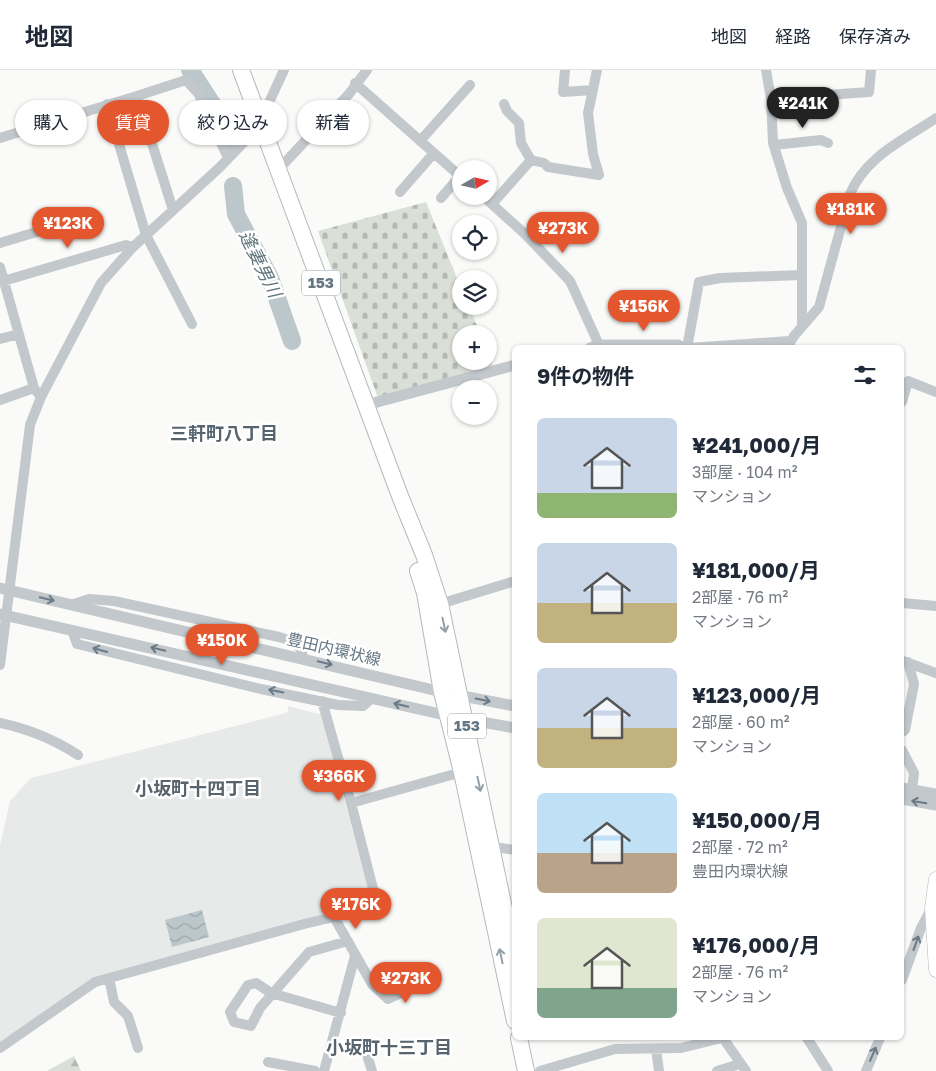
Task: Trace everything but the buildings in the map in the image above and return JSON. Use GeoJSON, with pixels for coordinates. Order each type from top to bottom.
{"type":"FeatureCollection","features":[{"type":"Feature","properties":{"kind":"highway","name":"153"},"geometry":{"type":"LineString","coordinates":[[241,70],[252,100]]}},
{"type":"Feature","properties":{"kind":"highway","name":"153"},"geometry":{"type":"LineString","coordinates":[[269,145],[400,496],[424,555],[440,604],[493,848],[512,946]]}},
{"type":"Feature","properties":{"kind":"highway","name":"153"},"geometry":{"type":"LineString","coordinates":[[400,496],[401,517],[424,593],[442,692],[462,772],[512,1007]]}},
{"type":"Feature","properties":{"kind":"highway"},"geometry":{"type":"LineString","coordinates":[[518,1040],[526,1071]]}},
{"type":"Feature","properties":{"kind":"highway"},"geometry":{"type":"LineString","coordinates":[[530,1040],[538,1071]]}},
{"type":"Feature","properties":{"kind":"main road"},"geometry":{"type":"LineString","coordinates":[[936,879],[932,908],[936,970]]}},
{"type":"Feature","properties":{"kind":"street"},"geometry":{"type":"LineString","coordinates":[[270,100],[284,70]]}},
{"type":"Feature","properties":{"kind":"street"},"geometry":{"type":"LineString","coordinates":[[278,170],[349,94],[355,83],[367,70]]}},
{"type":"Feature","properties":{"kind":"street"},"geometry":{"type":"LineString","coordinates":[[565,70],[563,92],[593,90]]}},
{"type":"Feature","properties":{"kind":"street"},"geometry":{"type":"LineString","coordinates":[[504,104],[507,111],[519,123],[521,143],[531,160],[544,163],[548,167],[599,175],[593,154],[588,113],[597,70]]}},
{"type":"Feature","properties":{"kind":"street"},"geometry":{"type":"LineString","coordinates":[[766,70],[771,99],[774,145],[786,188],[802,223],[802,327]]}},
{"type":"Feature","properties":{"kind":"street"},"geometry":{"type":"LineString","coordinates":[[771,99],[869,92],[871,70]]}},
{"type":"Feature","properties":{"kind":"street"},"geometry":{"type":"LineString","coordinates":[[122,100],[186,80],[198,94],[228,158]]}},
{"type":"Feature","properties":{"kind":"street"},"geometry":{"type":"LineString","coordinates":[[355,83],[452,169]]}},
{"type":"Feature","properties":{"kind":"street"},"geometry":{"type":"LineString","coordinates":[[420,141],[470,85]]}},
{"type":"Feature","properties":{"kind":"street"},"geometry":{"type":"LineString","coordinates":[[137,96],[173,210]]}},
{"type":"Feature","properties":{"kind":"street"},"geometry":{"type":"LineString","coordinates":[[0,138],[97,107]]}},
{"type":"Feature","properties":{"kind":"street"},"geometry":{"type":"LineString","coordinates":[[762,345],[788,344],[819,308],[836,240],[856,180],[881,152],[936,118]]}},
{"type":"Feature","properties":{"kind":"street"},"geometry":{"type":"LineString","coordinates":[[774,145],[821,140],[828,143]]}},
{"type":"Feature","properties":{"kind":"street"},"geometry":{"type":"LineString","coordinates":[[119,145],[146,235],[192,324]]}},
{"type":"Feature","properties":{"kind":"street"},"geometry":{"type":"LineString","coordinates":[[0,665],[5,589],[12,554],[30,425],[41,396],[101,283],[133,247],[240,145]]}},
{"type":"Feature","properties":{"kind":"street"},"geometry":{"type":"LineString","coordinates":[[400,192],[434,153]]}},
{"type":"Feature","properties":{"kind":"street"},"geometry":{"type":"LineString","coordinates":[[498,197],[531,160]]}},
{"type":"Feature","properties":{"kind":"street"},"geometry":{"type":"LineString","coordinates":[[441,198],[452,186]]}},
{"type":"Feature","properties":{"kind":"street"},"geometry":{"type":"LineString","coordinates":[[493,205],[570,281],[594,345]]}},
{"type":"Feature","properties":{"kind":"street"},"geometry":{"type":"LineString","coordinates":[[0,243],[43,230]]}},
{"type":"Feature","properties":{"kind":"street"},"geometry":{"type":"LineString","coordinates":[[2,281],[126,245],[133,247]]}},
{"type":"Feature","properties":{"kind":"street"},"geometry":{"type":"LineString","coordinates":[[0,267],[2,281],[34,388],[41,396]]}},
{"type":"Feature","properties":{"kind":"street"},"geometry":{"type":"LineString","coordinates":[[687,345],[699,282],[720,278],[801,275]]}},
{"type":"Feature","properties":{"kind":"street"},"geometry":{"type":"LineString","coordinates":[[0,339],[19,334]]}},
{"type":"Feature","properties":{"kind":"street"},"geometry":{"type":"LineString","coordinates":[[366,405],[512,366]]}},
{"type":"Feature","properties":{"kind":"street"},"geometry":{"type":"LineString","coordinates":[[904,395],[908,381],[936,392]]}},
{"type":"Feature","properties":{"kind":"street"},"geometry":{"type":"LineString","coordinates":[[0,400],[34,388]]}},
{"type":"Feature","properties":{"kind":"street"},"geometry":{"type":"LineString","coordinates":[[440,604],[512,581]]}},
{"type":"Feature","properties":{"kind":"street","name":"豊田内環状線"},"geometry":{"type":"LineString","coordinates":[[5,589],[442,692],[512,705]]}},
{"type":"Feature","properties":{"kind":"street"},"geometry":{"type":"LineString","coordinates":[[71,605],[89,599],[114,601],[285,639],[293,642],[301,649],[302,658]]}},
{"type":"Feature","properties":{"kind":"street"},"geometry":{"type":"LineString","coordinates":[[904,603],[936,606]]}},
{"type":"Feature","properties":{"kind":"street"},"geometry":{"type":"LineString","coordinates":[[3,615],[449,716],[512,727]]}},
{"type":"Feature","properties":{"kind":"street"},"geometry":{"type":"LineString","coordinates":[[72,630],[78,644],[126,657],[338,705],[363,706],[372,698]]}},
{"type":"Feature","properties":{"kind":"street"},"geometry":{"type":"LineString","coordinates":[[905,661],[936,673]]}},
{"type":"Feature","properties":{"kind":"street"},"geometry":{"type":"LineString","coordinates":[[904,731],[914,684],[905,661]]}},
{"type":"Feature","properties":{"kind":"street"},"geometry":{"type":"LineString","coordinates":[[0,1048],[95,982],[373,908],[377,904],[322,701]]}},
{"type":"Feature","properties":{"kind":"street"},"geometry":{"type":"LineString","coordinates":[[0,723],[26,728],[55,740],[78,755]]}},
{"type":"Feature","properties":{"kind":"street"},"geometry":{"type":"LineString","coordinates":[[904,754],[914,773],[907,789],[936,794]]}},
{"type":"Feature","properties":{"kind":"street"},"geometry":{"type":"LineString","coordinates":[[351,803],[462,772]]}},
{"type":"Feature","properties":{"kind":"street"},"geometry":{"type":"LineString","coordinates":[[904,799],[936,805]]}},
{"type":"Feature","properties":{"kind":"street"},"geometry":{"type":"LineString","coordinates":[[493,848],[512,850]]}},
{"type":"Feature","properties":{"kind":"street"},"geometry":{"type":"LineString","coordinates":[[904,975],[921,928],[932,908]]}},
{"type":"Feature","properties":{"kind":"street"},"geometry":{"type":"LineString","coordinates":[[334,917],[372,984],[388,999],[414,987]]}},
{"type":"Feature","properties":{"kind":"street"},"geometry":{"type":"LineString","coordinates":[[341,1013],[271,993],[256,982],[248,985],[231,1007],[232,1020],[251,1026],[260,1008],[271,993],[309,952],[348,941]]}},
{"type":"Feature","properties":{"kind":"street"},"geometry":{"type":"LineString","coordinates":[[324,1071],[355,956]]}},
{"type":"Feature","properties":{"kind":"street"},"geometry":{"type":"LineString","coordinates":[[109,978],[114,1002],[128,1016],[138,1048]]}},
{"type":"Feature","properties":{"kind":"street"},"geometry":{"type":"LineString","coordinates":[[538,1071],[615,1049],[681,1048],[714,1040]]}},
{"type":"Feature","properties":{"kind":"street"},"geometry":{"type":"LineString","coordinates":[[717,1071],[743,1067],[723,1040]]}},
{"type":"Feature","properties":{"kind":"street"},"geometry":{"type":"LineString","coordinates":[[809,1040],[828,1071]]}},
{"type":"Feature","properties":{"kind":"street"},"geometry":{"type":"LineString","coordinates":[[866,1071],[879,1040]]}},
{"type":"Feature","properties":{"kind":"street"},"geometry":{"type":"LineString","coordinates":[[656,1049],[658,1071]]}},
{"type":"Feature","properties":{"kind":"street"},"geometry":{"type":"LineString","coordinates":[[366,1052],[372,1071]]}},
{"type":"Feature","properties":{"kind":"street"},"geometry":{"type":"LineString","coordinates":[[268,1062],[315,1071]]}},
{"type":"Feature","properties":{"kind":"shaded area"},"geometry":{"type":"Polygon","coordinates":[[[288,706],[322,715],[371,900],[368,906],[101,977],[0,1042],[0,845],[10,801],[31,778],[282,714],[288,712],[288,706]]]}},
{"type":"Feature","properties":{"kind":"green space"},"geometry":{"type":"Polygon","coordinates":[[[426,202],[454,270],[452,270],[452,315],[473,315],[477,325],[452,325],[452,370],[475,370],[378,398],[318,231],[426,202]]]}},
{"type":"Feature","properties":{"kind":"green space"},"geometry":{"type":"Polygon","coordinates":[[[74,1056],[81,1071],[47,1071],[74,1056]]]}},
{"type":"Feature","properties":{"kind":"water"},"geometry":{"type":"Polygon","coordinates":[[[202,910],[209,937],[172,947],[165,920],[202,910]]]}},
{"type":"Feature","properties":{"kind":"waterway","name":"逢妻男川"},"geometry":{"type":"LineString","coordinates":[[190,70],[210,100]]}},
{"type":"Feature","properties":{"kind":"waterway","name":"逢妻男川"},"geometry":{"type":"LineString","coordinates":[[233,186],[236,214],[270,278],[292,341]]}},
{"type":"Feature","properties":{"kind":"district","name":"三軒町八丁目"},"geometry":{"type":"Point","coordinates":[224,434]}},
{"type":"Feature","properties":{"kind":"district","name":"小坂町十四丁目"},"geometry":{"type":"Point","coordinates":[198,789]}},
{"type":"Feature","properties":{"kind":"district","name":"小坂町十三丁目"},"geometry":{"type":"Point","coordinates":[389,1048]}}]}
